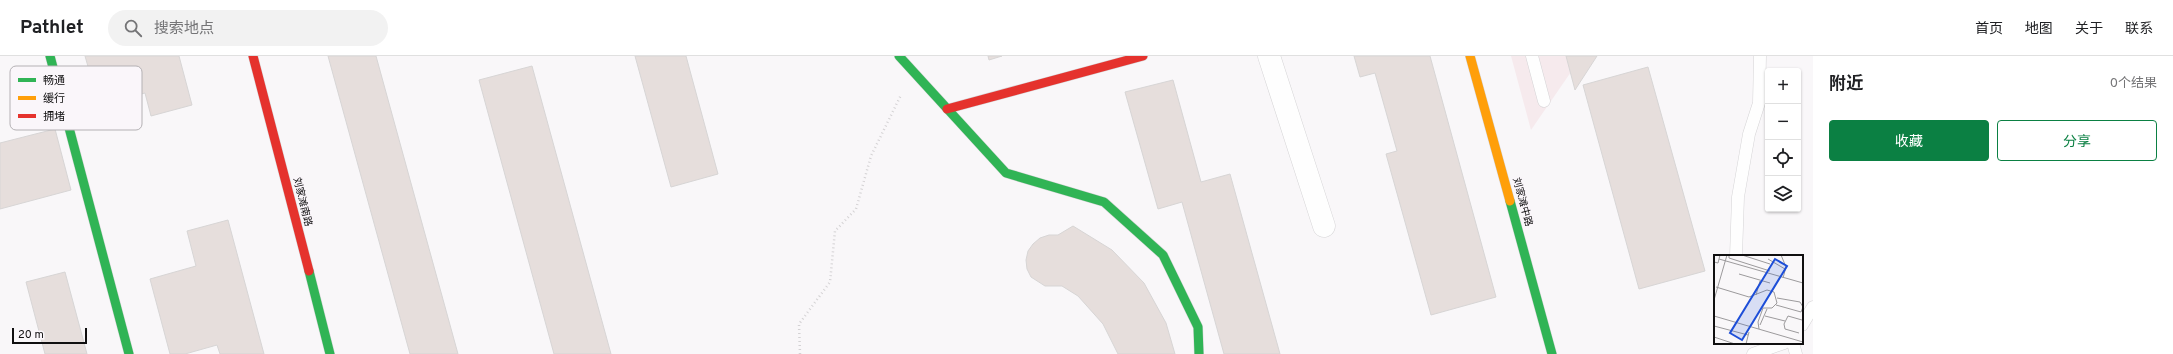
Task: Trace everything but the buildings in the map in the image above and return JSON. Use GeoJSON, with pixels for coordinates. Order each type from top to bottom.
{"type":"FeatureCollection","features":[{"type":"Feature","properties":{"kind":"street"},"geometry":{"type":"LineString","coordinates":[[50,56],[53,66]]}},
{"type":"Feature","properties":{"kind":"street","name":"刘家滩南路"},"geometry":{"type":"LineString","coordinates":[[253,56],[330,354]]}},
{"type":"Feature","properties":{"kind":"street"},"geometry":{"type":"LineString","coordinates":[[899,56],[1006,173],[1104,202],[1163,255],[1198,327],[1199,354]]}},
{"type":"Feature","properties":{"kind":"street"},"geometry":{"type":"LineString","coordinates":[[947,108],[1143,56]]}},
{"type":"Feature","properties":{"kind":"street"},"geometry":{"type":"LineString","coordinates":[[1269,56],[1324,226]]}},
{"type":"Feature","properties":{"kind":"street","name":"刘家滩中路"},"geometry":{"type":"LineString","coordinates":[[1470,56],[1552,354]]}},
{"type":"Feature","properties":{"kind":"street"},"geometry":{"type":"LineString","coordinates":[[70,130],[129,354]]}},
{"type":"Feature","properties":{"kind":"lane"},"geometry":{"type":"LineString","coordinates":[[1532,56],[1544,101]]}},
{"type":"Feature","properties":{"kind":"lane"},"geometry":{"type":"LineString","coordinates":[[1736,255],[1738,196],[1749,134],[1759,103],[1760,56]]}},
{"type":"Feature","properties":{"kind":"lane"},"geometry":{"type":"LineString","coordinates":[[1803,323],[1813,307]]}},
{"type":"Feature","properties":{"kind":"lane"},"geometry":{"type":"LineString","coordinates":[[1751,344],[1754,354],[1781,344]]}},
{"type":"Feature","properties":{"kind":"lane"},"geometry":{"type":"LineString","coordinates":[[1793,344],[1796,354]]}},
{"type":"Feature","properties":{"kind":"path"},"geometry":{"type":"LineString","coordinates":[[800,354],[798,324],[830,282],[835,231],[856,209],[870,156],[913,71]]}},
{"type":"Feature","properties":{"kind":"shaded area"},"geometry":{"type":"Polygon","coordinates":[[[1511,56],[1582,56],[1531,130],[1511,56]]]}},
{"type":"Feature","properties":{"kind":"traffic: fast"},"geometry":{"type":"LineString","coordinates":[[50,56],[53,66]]}},
{"type":"Feature","properties":{"kind":"traffic: fast"},"geometry":{"type":"LineString","coordinates":[[899,56],[1006,173],[1104,202],[1163,255],[1198,327],[1199,354]]}},
{"type":"Feature","properties":{"kind":"traffic: fast"},"geometry":{"type":"LineString","coordinates":[[70,130],[129,354]]}},
{"type":"Feature","properties":{"kind":"traffic: fast"},"geometry":{"type":"LineString","coordinates":[[1510,201],[1552,354]]}},
{"type":"Feature","properties":{"kind":"traffic: fast"},"geometry":{"type":"LineString","coordinates":[[309,271],[330,354]]}},
{"type":"Feature","properties":{"kind":"traffic: slow"},"geometry":{"type":"LineString","coordinates":[[1470,56],[1510,201]]}},
{"type":"Feature","properties":{"kind":"traffic: jam"},"geometry":{"type":"LineString","coordinates":[[253,56],[309,271]]}},
{"type":"Feature","properties":{"kind":"traffic: jam"},"geometry":{"type":"LineString","coordinates":[[947,109],[1143,56]]}}]}
